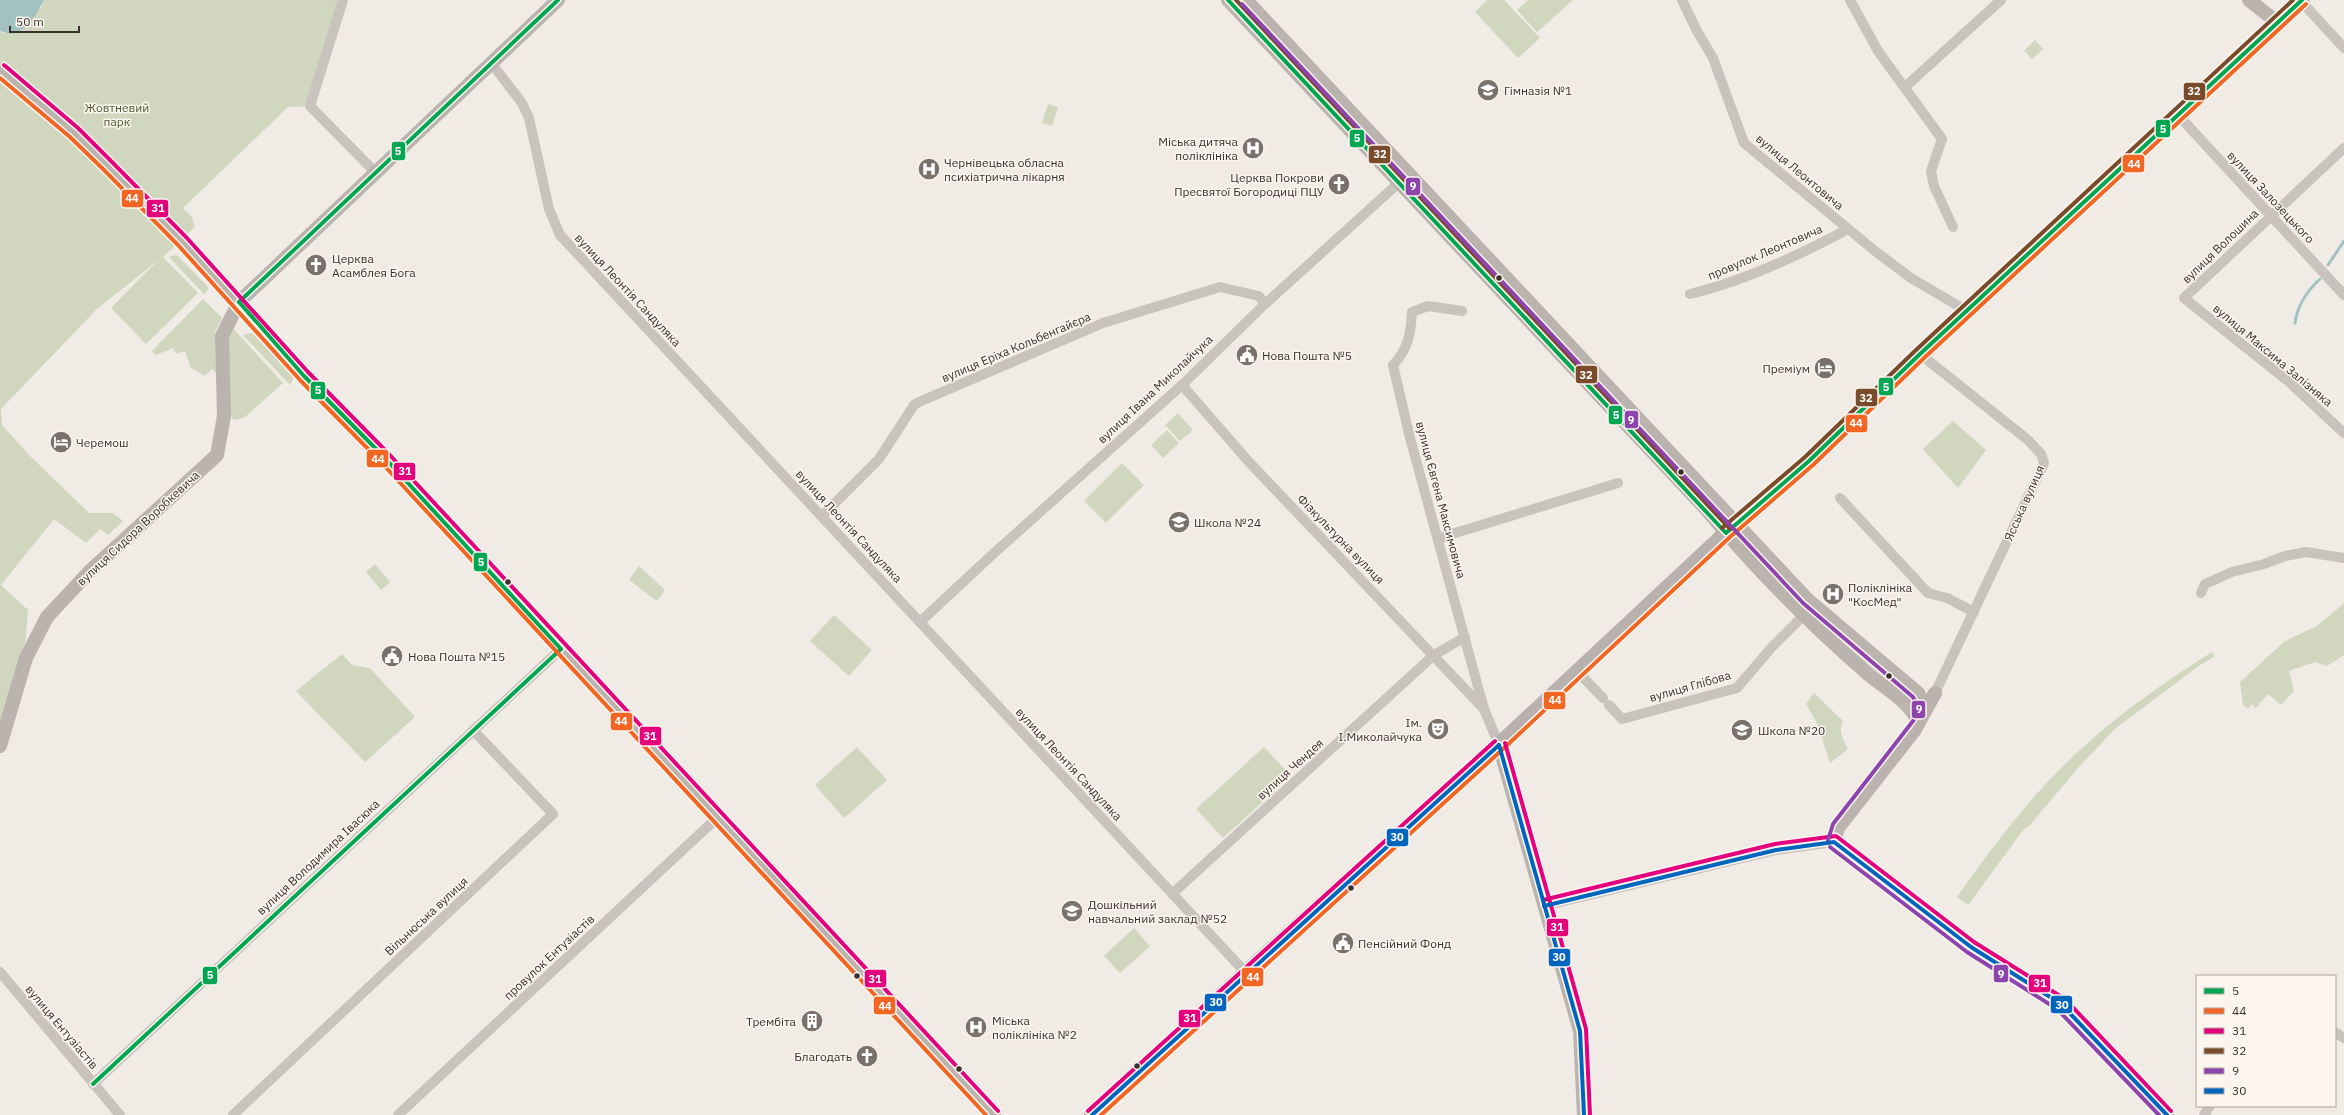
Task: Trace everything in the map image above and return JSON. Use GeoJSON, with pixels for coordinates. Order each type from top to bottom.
{"type":"FeatureCollection","features":[{"type":"Feature","properties":{"kind":"main road","name":"вулиця Сидора Воробкевича"},"geometry":{"type":"LineString","coordinates":[[0,746],[26,658],[47,617],[90,571],[217,455],[224,416],[222,336],[239,302],[558,0]]}},
{"type":"Feature","properties":{"kind":"main road"},"geometry":{"type":"LineString","coordinates":[[1228,0],[1403,179],[1731,528],[1807,599],[1918,693],[1926,709]]}},
{"type":"Feature","properties":{"kind":"main road"},"geometry":{"type":"LineString","coordinates":[[1246,0],[1403,179]]}},
{"type":"Feature","properties":{"kind":"main road"},"geometry":{"type":"LineString","coordinates":[[2249,0],[2278,23]]}},
{"type":"Feature","properties":{"kind":"main road"},"geometry":{"type":"LineString","coordinates":[[1092,1115],[1246,973],[1499,745],[1731,528],[1809,461],[1966,311],[2302,1]]}},
{"type":"Feature","properties":{"kind":"main road"},"geometry":{"type":"LineString","coordinates":[[0,70],[80,138],[239,302],[304,376],[383,456],[994,1115]]}},
{"type":"Feature","properties":{"kind":"main road"},"geometry":{"type":"LineString","coordinates":[[1731,528],[1803,616],[1889,692],[1913,710],[1918,724]]}},
{"type":"Feature","properties":{"kind":"main road"},"geometry":{"type":"LineString","coordinates":[[1918,693],[1925,695],[1935,693]]}},
{"type":"Feature","properties":{"kind":"main road"},"geometry":{"type":"LineString","coordinates":[[1935,693],[1918,724],[1838,828],[1834,842],[1971,947],[2061,1004],[2167,1115]]}},
{"type":"Feature","properties":{"kind":"main road"},"geometry":{"type":"LineString","coordinates":[[1499,745],[1580,1031],[1584,1115]]}},
{"type":"Feature","properties":{"kind":"street"},"geometry":{"type":"LineString","coordinates":[[343,0],[310,106],[376,172]]}},
{"type":"Feature","properties":{"kind":"street","name":"вулиця Леонтовича"},"geometry":{"type":"LineString","coordinates":[[1682,0],[1697,31],[1713,58],[1744,142],[1848,230],[1911,278],[1966,311]]}},
{"type":"Feature","properties":{"kind":"street"},"geometry":{"type":"LineString","coordinates":[[1850,0],[1868,35],[1942,139],[1931,171],[1934,186],[1953,227]]}},
{"type":"Feature","properties":{"kind":"street"},"geometry":{"type":"LineString","coordinates":[[1905,87],[2001,0]]}},
{"type":"Feature","properties":{"kind":"street"},"geometry":{"type":"LineString","coordinates":[[2302,1],[2344,48]]}},
{"type":"Feature","properties":{"kind":"street","name":"вулиця Леонтія Сандуляка"},"geometry":{"type":"LineString","coordinates":[[492,64],[522,103],[529,118],[549,209],[560,235],[1246,973]]}},
{"type":"Feature","properties":{"kind":"street","name":"вулиця Залозецького"},"geometry":{"type":"LineString","coordinates":[[2179,116],[2344,296]]}},
{"type":"Feature","properties":{"kind":"street","name":"вулиця Волошина"},"geometry":{"type":"LineString","coordinates":[[2184,298],[2344,148]]}},
{"type":"Feature","properties":{"kind":"street","name":"вулиця Івана Миколайчука"},"geometry":{"type":"LineString","coordinates":[[920,622],[993,554],[1182,385],[1265,304],[1403,179]]}},
{"type":"Feature","properties":{"kind":"street","name":"провулок Леонтовича"},"geometry":{"type":"LineString","coordinates":[[1690,294],[1718,288],[1803,253],[1848,230]]}},
{"type":"Feature","properties":{"kind":"street","name":"вулиця Еріха Кольбенгайєра"},"geometry":{"type":"LineString","coordinates":[[822,516],[879,459],[914,406],[925,399],[972,381],[1103,323],[1220,287],[1258,296],[1265,304]]}},
{"type":"Feature","properties":{"kind":"street","name":"вулиця Максима Залізняка"},"geometry":{"type":"LineString","coordinates":[[2184,298],[2288,381],[2344,433]]}},
{"type":"Feature","properties":{"kind":"street","name":"вулиця Євгена Максимовича"},"geometry":{"type":"LineString","coordinates":[[1462,312],[1428,306],[1412,312],[1411,335],[1399,359],[1393,365],[1409,434],[1439,538],[1484,709],[1499,745]]}},
{"type":"Feature","properties":{"kind":"street","name":"Ясська вулиця"},"geometry":{"type":"LineString","coordinates":[[1920,354],[2028,440],[2041,454],[2044,463],[1935,693]]}},
{"type":"Feature","properties":{"kind":"street","name":"Фізкультурна вулиця"},"geometry":{"type":"LineString","coordinates":[[1182,385],[1249,462],[1484,709]]}},
{"type":"Feature","properties":{"kind":"street"},"geometry":{"type":"LineString","coordinates":[[1439,538],[1618,483]]}},
{"type":"Feature","properties":{"kind":"street"},"geometry":{"type":"LineString","coordinates":[[1840,498],[1928,593],[1947,598],[1974,612]]}},
{"type":"Feature","properties":{"kind":"street"},"geometry":{"type":"LineString","coordinates":[[2201,593],[2205,584],[2232,572],[2264,564],[2285,556],[2306,552],[2344,558]]}},
{"type":"Feature","properties":{"kind":"street","name":"вулиця Глібова"},"geometry":{"type":"LineString","coordinates":[[1578,672],[1622,719],[1737,688],[1771,648],[1803,616]]}},
{"type":"Feature","properties":{"kind":"street","name":"вулиця Чендея"},"geometry":{"type":"LineString","coordinates":[[1173,893],[1434,655],[1465,637]]}},
{"type":"Feature","properties":{"kind":"street","name":"вулиця Володимира Івасюка"},"geometry":{"type":"LineString","coordinates":[[93,1084],[561,649]]}},
{"type":"Feature","properties":{"kind":"street","name":"Вільнюська вулиця"},"geometry":{"type":"LineString","coordinates":[[233,1115],[553,814],[474,730]]}},
{"type":"Feature","properties":{"kind":"street","name":"провулок Ентузіастів"},"geometry":{"type":"LineString","coordinates":[[398,1115],[718,817]]}},
{"type":"Feature","properties":{"kind":"street"},"geometry":{"type":"LineString","coordinates":[[1544,906],[1776,850],[1834,842]]}},
{"type":"Feature","properties":{"kind":"street","name":"вулиця Ентузіастів"},"geometry":{"type":"LineString","coordinates":[[0,972],[120,1115]]}},
{"type":"Feature","properties":{"kind":"green space","name":"Жовтневий парк"},"geometry":{"type":"Polygon","coordinates":[[[44,0],[343,0],[310,106],[288,107],[183,208],[192,217],[195,227],[163,257],[198,293],[146,344],[111,308],[158,260],[96,310],[1,409],[2,425],[29,455],[89,513],[113,513],[123,521],[108,535],[100,529],[86,543],[54,519],[1,585],[28,610],[24,658],[0,740],[0,30],[5,34],[41,8],[44,0]]]}},
{"type":"Feature","properties":{"kind":"green space"},"geometry":{"type":"Polygon","coordinates":[[[1487,0],[1504,0],[1540,38],[1518,58],[1475,12],[1487,0]]]}},
{"type":"Feature","properties":{"kind":"green space"},"geometry":{"type":"Polygon","coordinates":[[[1528,0],[1573,0],[1537,32],[1517,10],[1528,0]]]}},
{"type":"Feature","properties":{"kind":"green space"},"geometry":{"type":"Polygon","coordinates":[[[2035,40],[2043,49],[2032,59],[2024,51],[2035,40]]]}},
{"type":"Feature","properties":{"kind":"green space"},"geometry":{"type":"Polygon","coordinates":[[[1048,104],[1058,107],[1052,126],[1042,123],[1048,104]]]}},
{"type":"Feature","properties":{"kind":"green space"},"geometry":{"type":"Polygon","coordinates":[[[174,255],[178,256],[209,288],[204,294],[169,257],[174,255]]]}},
{"type":"Feature","properties":{"kind":"green space"},"geometry":{"type":"Polygon","coordinates":[[[203,299],[222,318],[215,332],[216,372],[212,369],[205,376],[191,368],[185,351],[176,354],[173,348],[156,355],[152,351],[203,299]]]}},
{"type":"Feature","properties":{"kind":"green space"},"geometry":{"type":"Polygon","coordinates":[[[231,326],[283,383],[244,418],[234,420],[229,413],[226,356],[231,326]]]}},
{"type":"Feature","properties":{"kind":"green space"},"geometry":{"type":"Polygon","coordinates":[[[250,333],[253,334],[294,377],[290,385],[243,335],[250,333]]]}},
{"type":"Feature","properties":{"kind":"green space"},"geometry":{"type":"Polygon","coordinates":[[[1178,413],[1193,430],[1180,441],[1165,425],[1178,413]]]}},
{"type":"Feature","properties":{"kind":"green space"},"geometry":{"type":"Polygon","coordinates":[[[1953,421],[1986,450],[1958,488],[1923,449],[1953,421]]]}},
{"type":"Feature","properties":{"kind":"green space"},"geometry":{"type":"Polygon","coordinates":[[[1167,430],[1179,443],[1163,458],[1151,445],[1167,430]]]}},
{"type":"Feature","properties":{"kind":"green space"},"geometry":{"type":"Polygon","coordinates":[[[1122,463],[1144,485],[1106,523],[1084,501],[1122,463]]]}},
{"type":"Feature","properties":{"kind":"green space"},"geometry":{"type":"Polygon","coordinates":[[[375,564],[390,582],[381,590],[366,572],[375,564]]]}},
{"type":"Feature","properties":{"kind":"green space"},"geometry":{"type":"Polygon","coordinates":[[[639,566],[665,590],[657,601],[629,580],[639,566]]]}},
{"type":"Feature","properties":{"kind":"green space"},"geometry":{"type":"Polygon","coordinates":[[[1772,570],[1813,613],[1895,683],[1893,685],[1856,655],[1769,573],[1772,570]]]}},
{"type":"Feature","properties":{"kind":"green space"},"geometry":{"type":"Polygon","coordinates":[[[2344,603],[2344,655],[2327,666],[2315,662],[2289,671],[2294,691],[2281,705],[2268,694],[2256,708],[2251,704],[2248,709],[2243,705],[2240,682],[2285,641],[2317,626],[2344,603]]]}},
{"type":"Feature","properties":{"kind":"green space"},"geometry":{"type":"Polygon","coordinates":[[[834,615],[872,650],[849,676],[810,641],[834,615]]]}},
{"type":"Feature","properties":{"kind":"green space"},"geometry":{"type":"Polygon","coordinates":[[[2212,652],[2215,656],[2200,665],[2116,728],[2077,769],[2029,826],[2024,829],[1968,905],[1957,897],[1994,846],[2053,776],[2095,736],[2117,718],[2212,652]]]}},
{"type":"Feature","properties":{"kind":"green space"},"geometry":{"type":"Polygon","coordinates":[[[342,654],[352,665],[370,668],[415,717],[365,762],[296,691],[342,654]]]}},
{"type":"Feature","properties":{"kind":"green space"},"geometry":{"type":"Polygon","coordinates":[[[1814,693],[1843,721],[1841,732],[1848,749],[1830,763],[1817,723],[1806,704],[1814,693]]]}},
{"type":"Feature","properties":{"kind":"green space"},"geometry":{"type":"Polygon","coordinates":[[[857,747],[887,780],[844,818],[815,785],[857,747]]]}},
{"type":"Feature","properties":{"kind":"green space"},"geometry":{"type":"Polygon","coordinates":[[[1264,747],[1291,776],[1223,838],[1196,809],[1264,747]]]}},
{"type":"Feature","properties":{"kind":"green space"},"geometry":{"type":"Polygon","coordinates":[[[1134,928],[1150,946],[1120,973],[1104,956],[1134,928]]]}},
{"type":"Feature","properties":{"kind":"water"},"geometry":{"type":"Polygon","coordinates":[[[0,0],[44,0],[37,13],[26,26],[20,31],[7,33],[0,30],[0,0]]]}},
{"type":"Feature","properties":{"kind":"waterway"},"geometry":{"type":"LineString","coordinates":[[2328,265],[2344,241]]}},
{"type":"Feature","properties":{"kind":"waterway"},"geometry":{"type":"LineString","coordinates":[[2295,323],[2298,310],[2304,299],[2311,288],[2320,279]]}},
{"type":"Feature","properties":{"kind":"transit line","name":"5"},"geometry":{"type":"LineString","coordinates":[[239,302],[558,0]]}},
{"type":"Feature","properties":{"kind":"transit line","name":"5"},"geometry":{"type":"LineString","coordinates":[[1228,0],[1726,533],[1809,461],[1920,354],[2302,0]]}},
{"type":"Feature","properties":{"kind":"transit line","name":"32"},"geometry":{"type":"LineString","coordinates":[[1236,0],[1730,529]]}},
{"type":"Feature","properties":{"kind":"transit line","name":"32"},"geometry":{"type":"LineString","coordinates":[[1722,528],[1805,457],[1916,350],[2293,0]]}},
{"type":"Feature","properties":{"kind":"transit line","name":"9"},"geometry":{"type":"LineString","coordinates":[[1242,4],[1803,603],[1913,697],[1919,709],[1913,721],[1833,824],[1828,840]]}},
{"type":"Feature","properties":{"kind":"transit line","name":"44"},"geometry":{"type":"LineString","coordinates":[[1101,1115],[1503,749],[1730,537],[1813,465],[1924,358],[2306,4]]}},
{"type":"Feature","properties":{"kind":"transit line","name":"31"},"geometry":{"type":"LineString","coordinates":[[4,65],[78,128],[186,237],[308,372],[387,452],[998,1111]]}},
{"type":"Feature","properties":{"kind":"transit line","name":"44"},"geometry":{"type":"LineString","coordinates":[[0,78],[70,137],[178,245],[300,380],[379,460],[986,1115]]}},
{"type":"Feature","properties":{"kind":"transit line","name":"5"},"geometry":{"type":"LineString","coordinates":[[239,302],[304,376],[383,456],[561,649]]}},
{"type":"Feature","properties":{"kind":"transit line","name":"5"},"geometry":{"type":"LineString","coordinates":[[93,1084],[561,649]]}},
{"type":"Feature","properties":{"kind":"transit line","name":"31"},"geometry":{"type":"LineString","coordinates":[[1088,1111],[1495,741]]}},
{"type":"Feature","properties":{"kind":"transit line","name":"31"},"geometry":{"type":"LineString","coordinates":[[1505,743],[1586,1029],[1590,1115]]}},
{"type":"Feature","properties":{"kind":"transit line","name":"30"},"geometry":{"type":"LineString","coordinates":[[1499,745],[1580,1031],[1584,1115]]}},
{"type":"Feature","properties":{"kind":"transit line","name":"30"},"geometry":{"type":"LineString","coordinates":[[1092,1115],[1499,745]]}},
{"type":"Feature","properties":{"kind":"transit line","name":"31"},"geometry":{"type":"LineString","coordinates":[[1543,900],[1775,844],[1836,836],[1974,942],[2065,999],[2171,1111]]}},
{"type":"Feature","properties":{"kind":"transit line","name":"30"},"geometry":{"type":"LineString","coordinates":[[1544,906],[1776,850],[1834,842],[1971,947],[2061,1004],[2167,1115]]}},
{"type":"Feature","properties":{"kind":"transit line","name":"9"},"geometry":{"type":"LineString","coordinates":[[1830,847],[1967,952],[2057,1009],[2159,1115]]}},
{"type":"Feature","properties":{"kind":"place","name":"Гімназія №1"},"geometry":{"type":"Point","coordinates":[1488,90]}},
{"type":"Feature","properties":{"kind":"place","name":"Міська дитяча поліклініка"},"geometry":{"type":"Point","coordinates":[1253,148]}},
{"type":"Feature","properties":{"kind":"place","name":"Чернівецька обласна психіатрична лікарня"},"geometry":{"type":"Point","coordinates":[929,169]}},
{"type":"Feature","properties":{"kind":"place","name":"Церква Покрови Пресвятої Богородиці ПЦУ"},"geometry":{"type":"Point","coordinates":[1339,184]}},
{"type":"Feature","properties":{"kind":"place","name":"Церква Асамблея Бога"},"geometry":{"type":"Point","coordinates":[316,265]}},
{"type":"Feature","properties":{"kind":"place","name":"Нова Пошта №5"},"geometry":{"type":"Point","coordinates":[1247,355]}},
{"type":"Feature","properties":{"kind":"place","name":"Преміум"},"geometry":{"type":"Point","coordinates":[1825,368]}},
{"type":"Feature","properties":{"kind":"place","name":"Черемош"},"geometry":{"type":"Point","coordinates":[61,442]}},
{"type":"Feature","properties":{"kind":"place","name":"Школа №24"},"geometry":{"type":"Point","coordinates":[1179,522]}},
{"type":"Feature","properties":{"kind":"place","name":"Поліклініка \"КосМед\""},"geometry":{"type":"Point","coordinates":[1833,594]}},
{"type":"Feature","properties":{"kind":"place","name":"Нова Пошта №15"},"geometry":{"type":"Point","coordinates":[392,656]}},
{"type":"Feature","properties":{"kind":"place","name":"Ім. І.Миколайчука"},"geometry":{"type":"Point","coordinates":[1438,729]}},
{"type":"Feature","properties":{"kind":"place","name":"Школа №20"},"geometry":{"type":"Point","coordinates":[1742,730]}},
{"type":"Feature","properties":{"kind":"place","name":"Дошкільний навчальний заклад №52"},"geometry":{"type":"Point","coordinates":[1072,911]}},
{"type":"Feature","properties":{"kind":"place","name":"Пенсійний Фонд"},"geometry":{"type":"Point","coordinates":[1343,943]}},
{"type":"Feature","properties":{"kind":"place","name":"Трембіта"},"geometry":{"type":"Point","coordinates":[812,1021]}},
{"type":"Feature","properties":{"kind":"place","name":"Міська поліклініка №2"},"geometry":{"type":"Point","coordinates":[976,1027]}},
{"type":"Feature","properties":{"kind":"place","name":"Благодать"},"geometry":{"type":"Point","coordinates":[867,1056]}}]}
